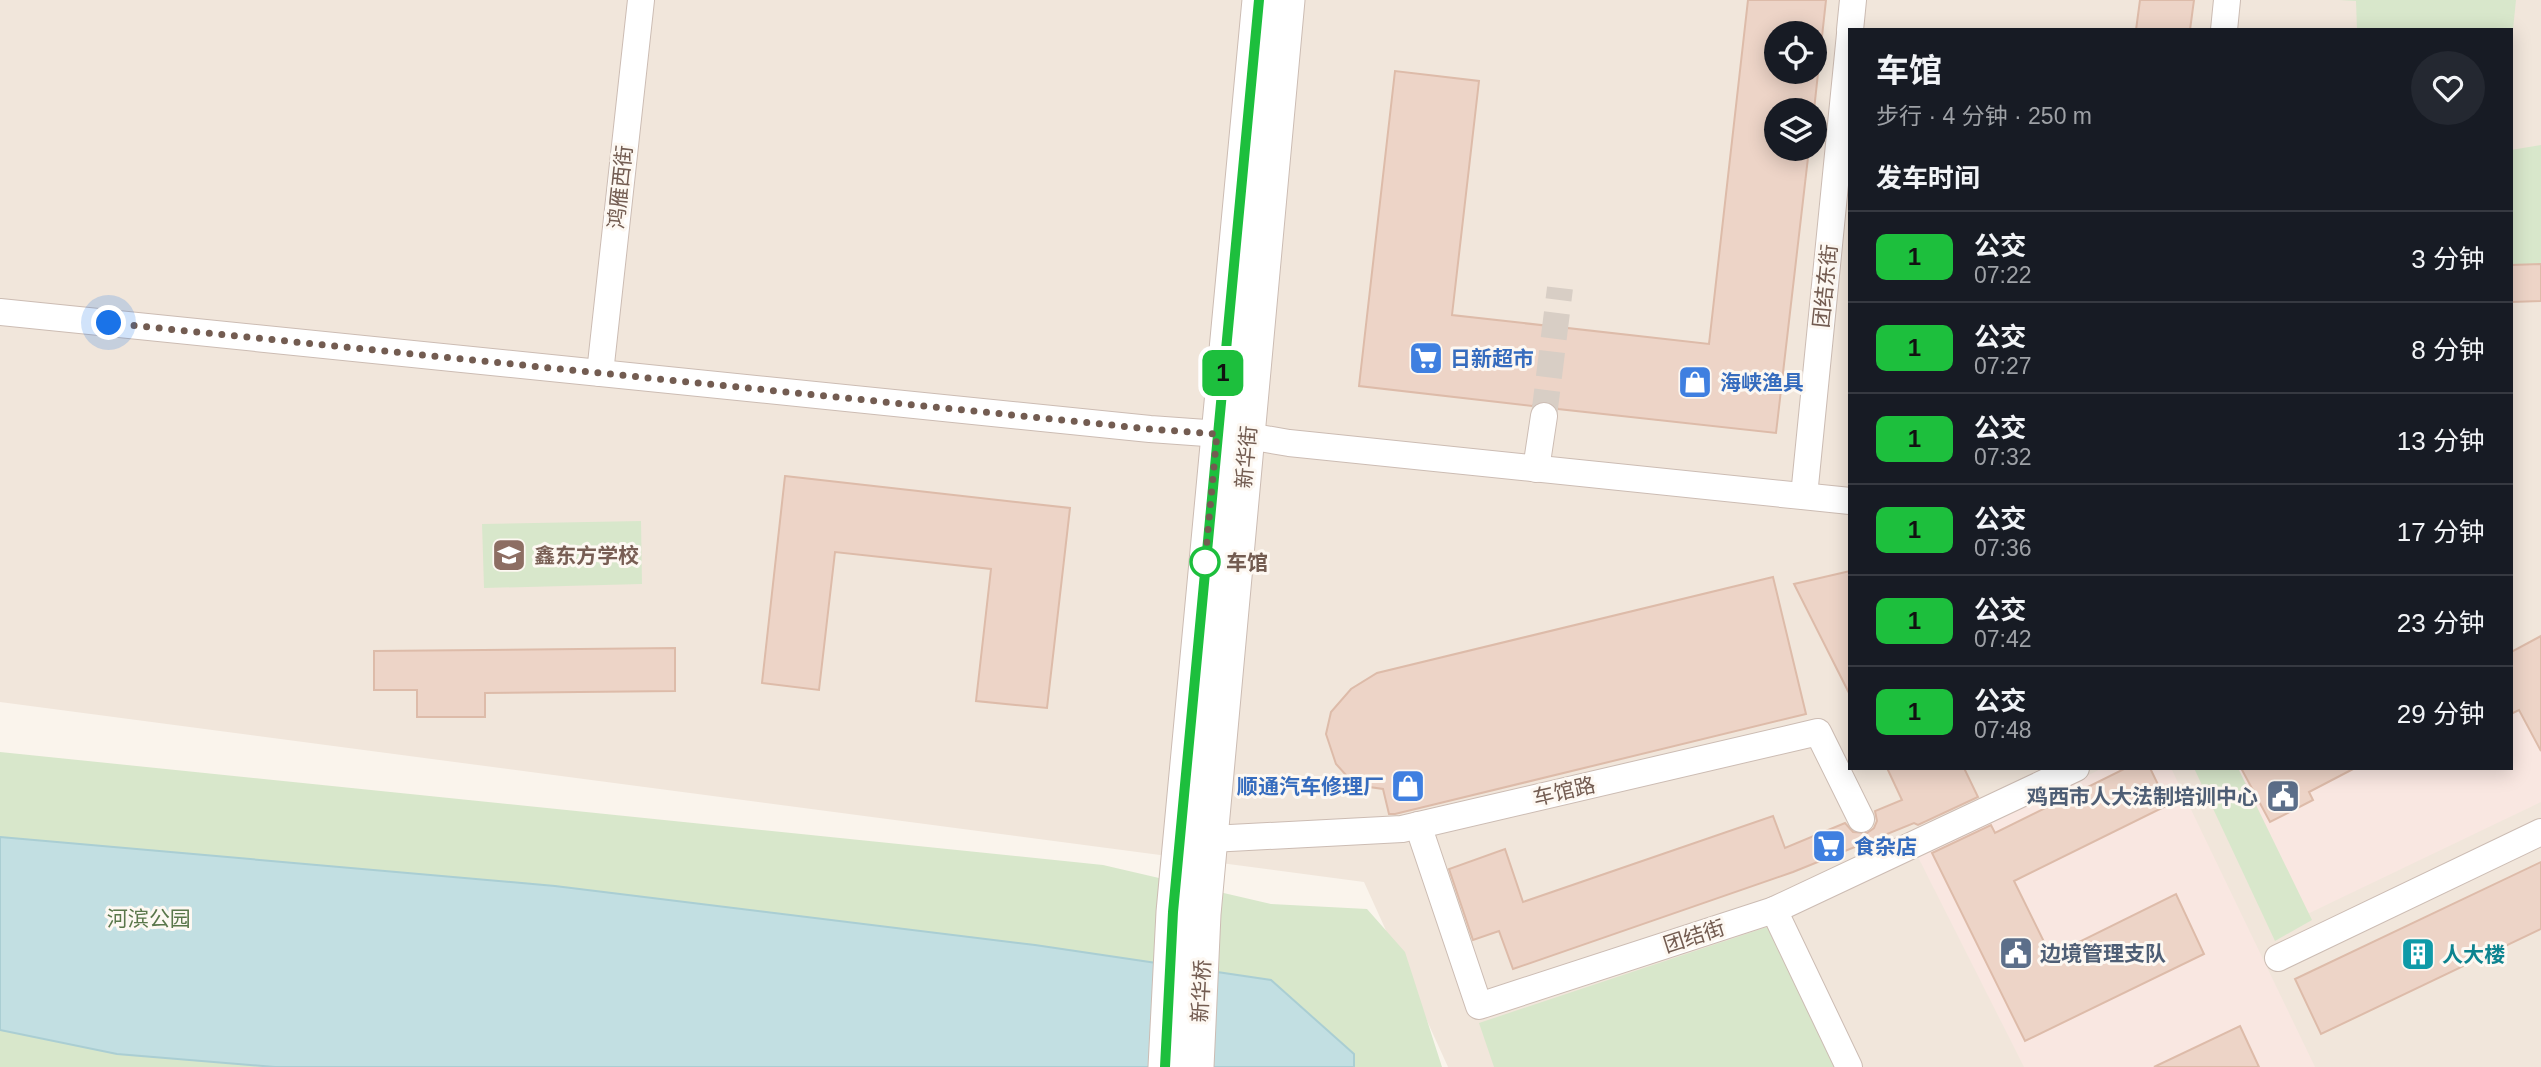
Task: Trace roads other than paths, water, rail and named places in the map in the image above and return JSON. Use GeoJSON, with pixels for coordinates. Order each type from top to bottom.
{"type":"FeatureCollection","features":[{"type":"Feature","properties":{"kind":"street","name":"鸿雁西街"},"geometry":{"type":"LineString","coordinates":[[600,373],[641,0]]}},
{"type":"Feature","properties":{"kind":"street","name":"新华街"},"geometry":{"type":"LineString","coordinates":[[1189,913],[1211,839],[1259,0]]}},
{"type":"Feature","properties":{"kind":"street","name":"新华街"},"geometry":{"type":"LineString","coordinates":[[1189,913],[1233,435],[1288,0]]}},
{"type":"Feature","properties":{"kind":"street","name":"团结东街"},"geometry":{"type":"LineString","coordinates":[[1850,28],[1853,0]]}},
{"type":"Feature","properties":{"kind":"street"},"geometry":{"type":"LineString","coordinates":[[2224,28],[2227,0]]}},
{"type":"Feature","properties":{"kind":"street","name":"团结东街"},"geometry":{"type":"LineString","coordinates":[[1804,496],[1848,52]]}},
{"type":"Feature","properties":{"kind":"street"},"geometry":{"type":"LineString","coordinates":[[0,312],[1233,435],[1848,501]]}},
{"type":"Feature","properties":{"kind":"street"},"geometry":{"type":"LineString","coordinates":[[1536,469],[1544,416]]}},
{"type":"Feature","properties":{"kind":"street","name":"车馆路"},"geometry":{"type":"LineString","coordinates":[[1211,839],[1402,829],[1818,732],[1861,819]]}},
{"type":"Feature","properties":{"kind":"street","name":"团结街"},"geometry":{"type":"LineString","coordinates":[[1418,825],[1479,1006],[1774,911],[2072,770]]}},
{"type":"Feature","properties":{"kind":"street"},"geometry":{"type":"LineString","coordinates":[[2278,958],[2541,832]]}},
{"type":"Feature","properties":{"kind":"street"},"geometry":{"type":"LineString","coordinates":[[1774,911],[1849,1067]]}},
{"type":"Feature","properties":{"kind":"street","name":"新华桥"},"geometry":{"type":"LineString","coordinates":[[1165,1067],[1189,913]]}},
{"type":"Feature","properties":{"kind":"street","name":"新华桥"},"geometry":{"type":"LineString","coordinates":[[1189,913],[1197,1067]]}},
{"type":"Feature","properties":{"kind":"water","name":"河滨公园"},"geometry":{"type":"Polygon","coordinates":[[[0,837],[555,886],[1035,945],[1271,980],[1354,1054],[1354,1067],[275,1067],[117,1054],[0,1030],[0,837]]]}},
{"type":"Feature","properties":{"kind":"tunnel"},"geometry":{"type":"LineString","coordinates":[[1544,416],[1560,288]]}},
{"type":"Feature","properties":{"kind":"place","name":"日新超市"},"geometry":{"type":"Point","coordinates":[1426,358]}},
{"type":"Feature","properties":{"kind":"place","name":"海峡渔具"},"geometry":{"type":"Point","coordinates":[1695,382]}},
{"type":"Feature","properties":{"kind":"place","name":"鑫东方学校"},"geometry":{"type":"Point","coordinates":[509,555]}},
{"type":"Feature","properties":{"kind":"place","name":"车馆"},"geometry":{"type":"Point","coordinates":[1205,562]}},
{"type":"Feature","properties":{"kind":"place","name":"顺通汽车修理厂"},"geometry":{"type":"Point","coordinates":[1408,786]}},
{"type":"Feature","properties":{"kind":"place","name":"鸡西市人大法制培训中心"},"geometry":{"type":"Point","coordinates":[2283,796]}},
{"type":"Feature","properties":{"kind":"place","name":"食杂店"},"geometry":{"type":"Point","coordinates":[1829,846]}},
{"type":"Feature","properties":{"kind":"place","name":"边境管理支队"},"geometry":{"type":"Point","coordinates":[2016,953]}},
{"type":"Feature","properties":{"kind":"place","name":"人大楼"},"geometry":{"type":"Point","coordinates":[2418,954]}}]}
